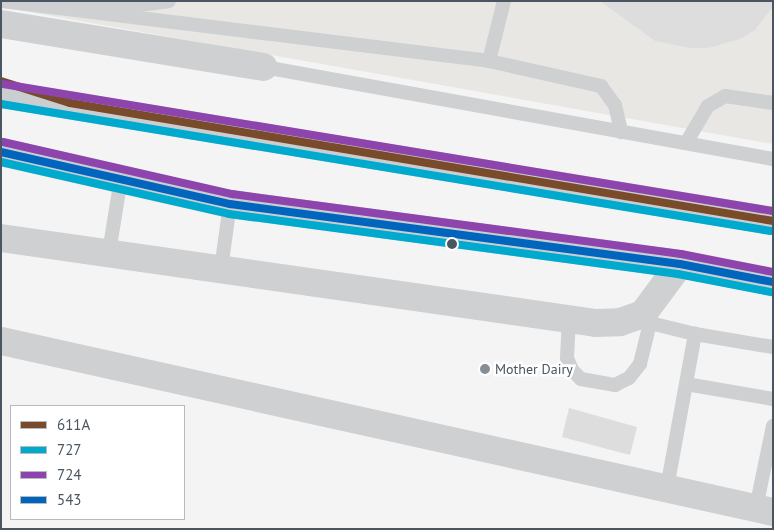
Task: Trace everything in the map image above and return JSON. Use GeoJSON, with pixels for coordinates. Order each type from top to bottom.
{"type":"FeatureCollection","features":[{"type":"Feature","properties":{"kind":"main road"},"geometry":{"type":"LineString","coordinates":[[1,94],[70,103],[773,221]]}},
{"type":"Feature","properties":{"kind":"main road"},"geometry":{"type":"LineString","coordinates":[[1,152],[230,204],[680,264],[773,282]]}},
{"type":"Feature","properties":{"kind":"street"},"geometry":{"type":"LineString","coordinates":[[1,24],[264,67]]}},
{"type":"Feature","properties":{"kind":"street"},"geometry":{"type":"LineString","coordinates":[[1,238],[596,323],[641,321],[643,314],[680,264]]}},
{"type":"Feature","properties":{"kind":"street"},"geometry":{"type":"LineString","coordinates":[[1,341],[764,510]]}},
{"type":"Feature","properties":{"kind":"lane"},"geometry":{"type":"LineString","coordinates":[[2,1],[489,61],[601,86],[615,105],[621,132]]}},
{"type":"Feature","properties":{"kind":"lane"},"geometry":{"type":"LineString","coordinates":[[69,1],[138,6],[169,1]]}},
{"type":"Feature","properties":{"kind":"lane"},"geometry":{"type":"LineString","coordinates":[[489,61],[504,1]]}},
{"type":"Feature","properties":{"kind":"lane"},"geometry":{"type":"LineString","coordinates":[[264,67],[773,159]]}},
{"type":"Feature","properties":{"kind":"lane"},"geometry":{"type":"LineString","coordinates":[[686,144],[708,106],[725,96],[773,103]]}},
{"type":"Feature","properties":{"kind":"lane"},"geometry":{"type":"LineString","coordinates":[[109,252],[121,178]]}},
{"type":"Feature","properties":{"kind":"lane"},"geometry":{"type":"LineString","coordinates":[[222,269],[230,204]]}},
{"type":"Feature","properties":{"kind":"lane"},"geometry":{"type":"LineString","coordinates":[[569,320],[567,358],[572,370],[581,379],[615,385],[629,378],[640,364],[641,321],[695,334],[773,347]]}},
{"type":"Feature","properties":{"kind":"lane"},"geometry":{"type":"LineString","coordinates":[[667,488],[695,334]]}},
{"type":"Feature","properties":{"kind":"lane"},"geometry":{"type":"LineString","coordinates":[[686,384],[773,399]]}},
{"type":"Feature","properties":{"kind":"lane"},"geometry":{"type":"LineString","coordinates":[[764,510],[773,426]]}},
{"type":"Feature","properties":{"kind":"shaded area"},"geometry":{"type":"Polygon","coordinates":[[[1,1],[773,1],[773,144],[1,7],[1,1]]]}},
{"type":"Feature","properties":{"kind":"building"},"geometry":{"type":"Polygon","coordinates":[[[600,1],[773,1],[773,7],[755,30],[740,39],[708,48],[690,48],[655,41],[600,1]]]}},
{"type":"Feature","properties":{"kind":"building"},"geometry":{"type":"Polygon","coordinates":[[[569,408],[637,427],[630,455],[562,437],[569,408]]]}},
{"type":"Feature","properties":{"kind":"transit line","name":"611A"},"geometry":{"type":"LineString","coordinates":[[1,81],[70,103],[773,221]]}},
{"type":"Feature","properties":{"kind":"transit line","name":"724"},"geometry":{"type":"LineString","coordinates":[[3,84],[773,211]]}},
{"type":"Feature","properties":{"kind":"transit line","name":"727"},"geometry":{"type":"LineString","coordinates":[[1,104],[771,231]]}},
{"type":"Feature","properties":{"kind":"transit line","name":"724"},"geometry":{"type":"LineString","coordinates":[[3,142],[232,194],[681,254],[773,272]]}},
{"type":"Feature","properties":{"kind":"transit line","name":"543"},"geometry":{"type":"LineString","coordinates":[[1,152],[230,204],[680,264],[773,282]]}},
{"type":"Feature","properties":{"kind":"transit line","name":"727"},"geometry":{"type":"LineString","coordinates":[[1,162],[229,214],[678,274],[771,292]]}},
{"type":"Feature","properties":{"kind":"place","name":"Mother Dairy"},"geometry":{"type":"Point","coordinates":[485,369]}}]}
